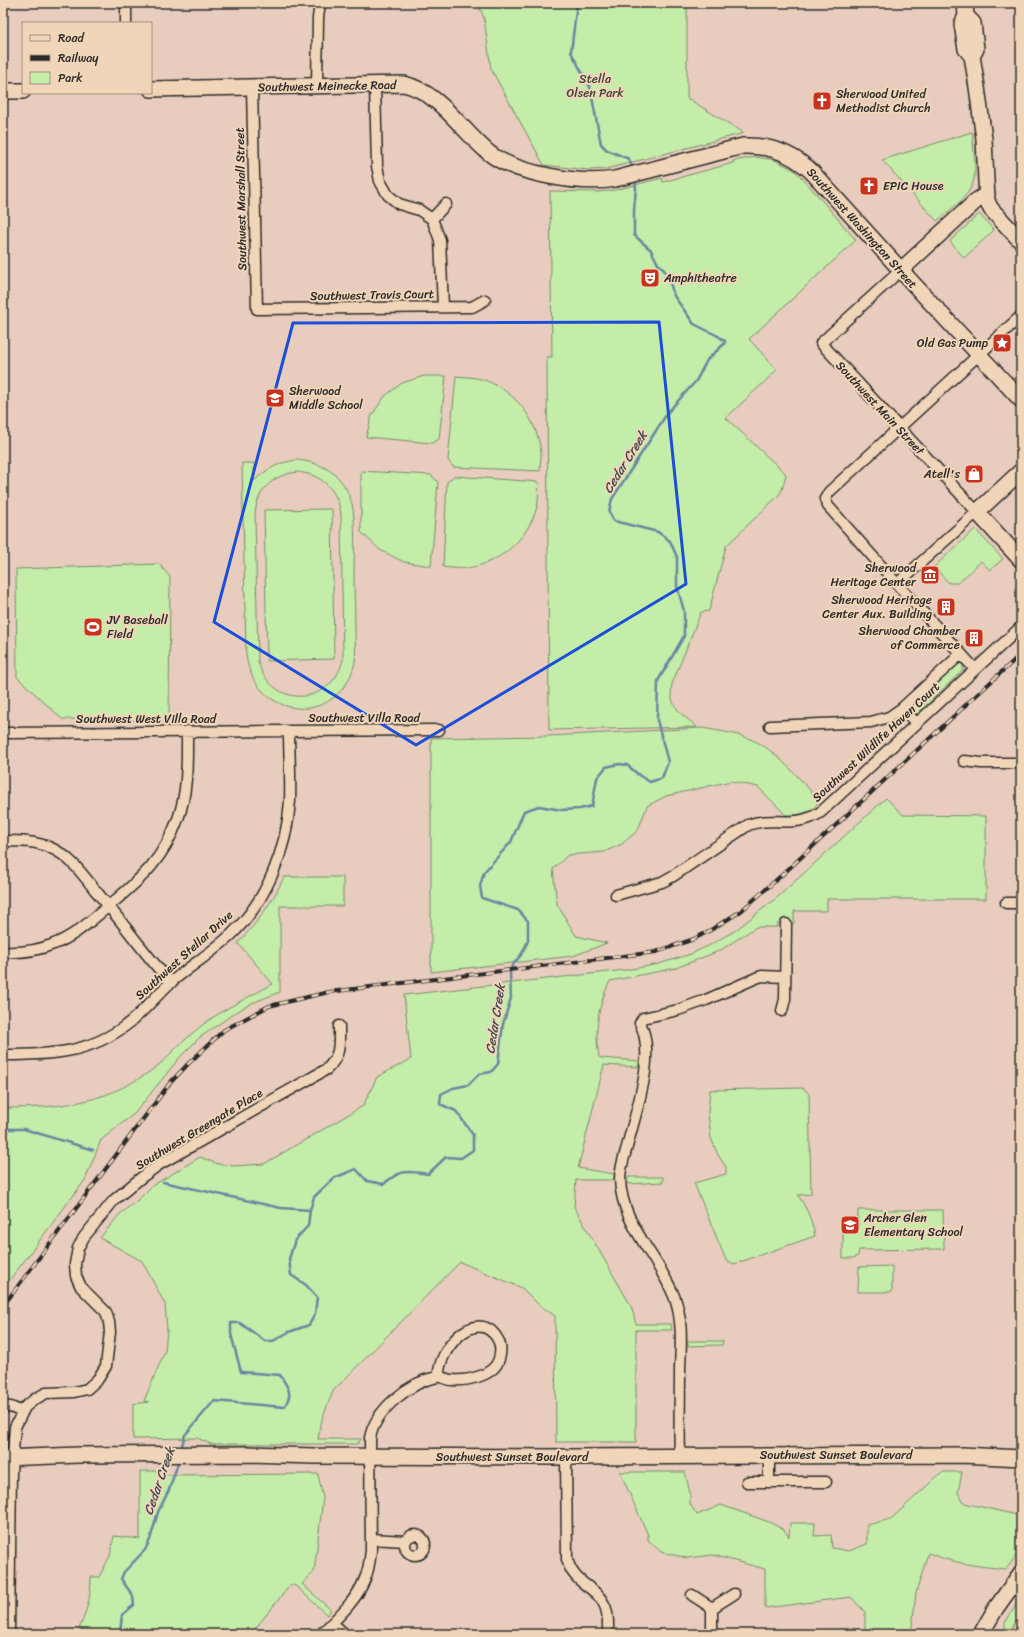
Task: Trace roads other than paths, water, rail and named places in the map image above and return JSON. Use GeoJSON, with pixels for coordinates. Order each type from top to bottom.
{"type":"FeatureCollection","features":[{"type":"Feature","properties":{"kind":"main road"},"geometry":{"type":"LineString","coordinates":[[964,15],[973,23],[974,29],[976,49],[969,52],[984,139],[987,201],[1021,241]]}},
{"type":"Feature","properties":{"kind":"main road","name":"Southwest Meinecke Road"},"geometry":{"type":"LineString","coordinates":[[152,89],[399,84],[421,90],[434,100],[494,157],[520,169],[545,175]]}},
{"type":"Feature","properties":{"kind":"main road"},"geometry":{"type":"LineString","coordinates":[[3,92],[22,91]]}},
{"type":"Feature","properties":{"kind":"main road","name":"Southwest Washington Street"},"geometry":{"type":"LineString","coordinates":[[545,175],[596,181],[615,179],[742,146],[763,147],[781,151],[796,159],[812,172],[900,270],[1021,400]]}},
{"type":"Feature","properties":{"kind":"main road"},"geometry":{"type":"LineString","coordinates":[[900,270],[976,201],[986,194]]}},
{"type":"Feature","properties":{"kind":"main road"},"geometry":{"type":"LineString","coordinates":[[977,512],[1021,471]]}},
{"type":"Feature","properties":{"kind":"main road","name":"Southwest Main Street"},"geometry":{"type":"LineString","coordinates":[[977,512],[1021,560]]}},
{"type":"Feature","properties":{"kind":"main road","name":"Southwest Sunset Boulevard"},"geometry":{"type":"LineString","coordinates":[[8,1458],[166,1455],[566,1457],[962,1455],[1021,1458]]}},
{"type":"Feature","properties":{"kind":"main road"},"geometry":{"type":"LineString","coordinates":[[981,1634],[996,1608],[1021,1573]]}},
{"type":"Feature","properties":{"kind":"street"},"geometry":{"type":"LineString","coordinates":[[126,3],[126,22]]}},
{"type":"Feature","properties":{"kind":"street"},"geometry":{"type":"LineString","coordinates":[[317,86],[318,18],[320,3]]}},
{"type":"Feature","properties":{"kind":"street"},"geometry":{"type":"LineString","coordinates":[[375,85],[378,166],[380,181],[388,196],[399,204],[419,210],[432,219],[440,240],[442,307]]}},
{"type":"Feature","properties":{"kind":"street","name":"Southwest Marshall Street"},"geometry":{"type":"LineString","coordinates":[[252,88],[257,309]]}},
{"type":"Feature","properties":{"kind":"street"},"geometry":{"type":"LineString","coordinates":[[432,219],[446,204]]}},
{"type":"Feature","properties":{"kind":"street","name":"Southwest Main Street"},"geometry":{"type":"LineString","coordinates":[[900,270],[822,343],[977,512]]}},
{"type":"Feature","properties":{"kind":"street","name":"Southwest Travis Court"},"geometry":{"type":"LineString","coordinates":[[257,309],[472,307],[485,300]]}},
{"type":"Feature","properties":{"kind":"street"},"geometry":{"type":"LineString","coordinates":[[975,668],[897,584],[828,506],[825,499],[829,492],[1021,316]]}},
{"type":"Feature","properties":{"kind":"street"},"geometry":{"type":"LineString","coordinates":[[897,584],[977,512]]}},
{"type":"Feature","properties":{"kind":"street","name":"Southwest Wildlife Haven Court"},"geometry":{"type":"LineString","coordinates":[[616,895],[662,882],[748,825],[760,822],[797,822],[812,817],[820,812],[1021,627]]}},
{"type":"Feature","properties":{"kind":"street"},"geometry":{"type":"LineString","coordinates":[[770,726],[871,722],[889,717],[902,708],[961,654]]}},
{"type":"Feature","properties":{"kind":"street"},"geometry":{"type":"LineString","coordinates":[[902,708],[916,723]]}},
{"type":"Feature","properties":{"kind":"street","name":"Southwest Villa Road"},"geometry":{"type":"LineString","coordinates":[[289,731],[439,730]]}},
{"type":"Feature","properties":{"kind":"street"},"geometry":{"type":"LineString","coordinates":[[3,952],[28,951],[45,948],[62,941],[80,929],[148,872],[171,835],[178,818],[186,788],[187,731]]}},
{"type":"Feature","properties":{"kind":"street","name":"Southwest West Villa Road"},"geometry":{"type":"LineString","coordinates":[[3,733],[289,731]]}},
{"type":"Feature","properties":{"kind":"street","name":"Southwest Stellar Drive"},"geometry":{"type":"LineString","coordinates":[[3,1055],[53,1054],[80,1049],[94,1044],[129,1022],[171,983],[233,933],[253,908],[270,878],[280,853],[289,810],[289,731]]}},
{"type":"Feature","properties":{"kind":"street"},"geometry":{"type":"LineString","coordinates":[[964,761],[982,763],[1021,763]]}},
{"type":"Feature","properties":{"kind":"street"},"geometry":{"type":"LineString","coordinates":[[3,841],[34,843],[53,849],[74,864],[109,905],[171,983]]}},
{"type":"Feature","properties":{"kind":"street"},"geometry":{"type":"LineString","coordinates":[[1006,903],[1021,903]]}},
{"type":"Feature","properties":{"kind":"street"},"geometry":{"type":"LineString","coordinates":[[782,1011],[785,999],[786,924]]}},
{"type":"Feature","properties":{"kind":"street"},"geometry":{"type":"LineString","coordinates":[[680,1456],[681,1345],[678,1312],[674,1296],[668,1283],[627,1213],[620,1186],[622,1168],[644,1074],[645,1038],[640,1023],[643,1018],[678,1010],[712,998],[762,976],[785,977]]}},
{"type":"Feature","properties":{"kind":"street","name":"Southwest Greengate Place"},"geometry":{"type":"LineString","coordinates":[[9,1634],[11,1479],[8,1458],[15,1427],[25,1407],[34,1399],[46,1394],[74,1392],[87,1389],[98,1379],[106,1366],[110,1322],[106,1312],[81,1288],[76,1276],[75,1264],[78,1248],[84,1237],[114,1200],[142,1177],[160,1164],[326,1068],[335,1060],[339,1049],[339,1026]]}},
{"type":"Feature","properties":{"kind":"street"},"geometry":{"type":"LineString","coordinates":[[321,1634],[353,1598],[364,1580],[370,1561],[372,1539],[370,1456],[372,1431],[382,1413],[406,1389],[420,1382],[439,1376],[445,1379],[459,1380],[490,1372],[495,1367],[498,1360],[500,1346],[498,1340],[491,1332],[484,1328],[469,1328],[461,1332],[442,1358],[439,1365],[439,1376]]}},
{"type":"Feature","properties":{"kind":"street"},"geometry":{"type":"LineString","coordinates":[[3,1407],[10,1407],[22,1412]]}},
{"type":"Feature","properties":{"kind":"street"},"geometry":{"type":"LineString","coordinates":[[769,1455],[769,1482]]}},
{"type":"Feature","properties":{"kind":"street"},"geometry":{"type":"LineString","coordinates":[[566,1457],[568,1566],[575,1576],[595,1592],[605,1606],[608,1622],[608,1634]]}},
{"type":"Feature","properties":{"kind":"street"},"geometry":{"type":"LineString","coordinates":[[747,1482],[826,1482]]}},
{"type":"Feature","properties":{"kind":"street"},"geometry":{"type":"LineString","coordinates":[[372,1539],[405,1542]]}},
{"type":"Feature","properties":{"kind":"street"},"geometry":{"type":"LineString","coordinates":[[712,1608],[734,1594]]}},
{"type":"Feature","properties":{"kind":"street"},"geometry":{"type":"LineString","coordinates":[[692,1595],[712,1608]]}},
{"type":"Feature","properties":{"kind":"street"},"geometry":{"type":"LineString","coordinates":[[712,1608],[712,1634]]}},
{"type":"Feature","properties":{"kind":"street"},"geometry":{"type":"LineString","coordinates":[[332,1623],[345,1634]]}},
{"type":"Feature","properties":{"kind":"waterway","name":"Cedar Creek"},"geometry":{"type":"LineString","coordinates":[[577,3],[571,52],[590,87],[601,144],[607,150],[629,159],[633,169]]}},
{"type":"Feature","properties":{"kind":"waterway","name":"Cedar Creek"},"geometry":{"type":"LineString","coordinates":[[181,1449],[185,1435],[214,1401],[284,1407],[287,1402],[289,1398],[289,1391],[280,1375],[241,1372],[231,1334],[231,1323],[240,1323],[265,1341],[273,1341],[289,1332],[309,1325],[315,1314],[317,1297],[306,1285],[291,1275],[289,1259],[295,1240],[308,1226],[310,1210],[314,1197],[334,1178],[356,1169],[367,1181],[384,1184],[399,1173],[415,1172],[428,1174],[446,1157],[461,1158],[473,1150],[473,1135],[456,1111],[440,1104],[441,1094],[453,1088],[468,1085],[479,1074],[491,1072],[498,1064],[503,1024],[511,998],[510,973],[512,966],[521,955],[528,941],[528,921],[518,910],[482,898],[480,886],[484,872],[511,842],[524,811],[539,806],[561,810],[580,809],[592,806],[597,778],[606,767],[619,764],[627,765],[650,782],[662,778],[668,762],[657,720],[658,681],[684,636],[684,611],[677,586],[677,557],[670,541],[658,532],[614,521],[609,512],[612,499],[668,412],[696,381],[707,360],[724,344],[725,341],[694,324],[674,296],[668,276],[658,264],[651,250],[634,235],[635,179]]}},
{"type":"Feature","properties":{"kind":"waterway"},"geometry":{"type":"LineString","coordinates":[[3,1129],[24,1129],[93,1150]]}},
{"type":"Feature","properties":{"kind":"waterway"},"geometry":{"type":"LineString","coordinates":[[163,1182],[281,1208],[310,1210]]}},
{"type":"Feature","properties":{"kind":"waterway","name":"Cedar Creek"},"geometry":{"type":"LineString","coordinates":[[120,1634],[122,1615],[134,1605],[133,1596],[121,1579],[124,1572],[145,1550],[150,1540],[158,1512],[169,1490],[179,1460]]}},
{"type":"Feature","properties":{"kind":"railway"},"geometry":{"type":"LineString","coordinates":[[3,1306],[170,1083],[224,1030],[269,1006],[329,992],[656,952],[694,939],[741,911],[1021,654]]}},
{"type":"Feature","properties":{"kind":"place","name":"Sherwood United Methodist Church"},"geometry":{"type":"Point","coordinates":[822,101]}},
{"type":"Feature","properties":{"kind":"place","name":"EPIC House"},"geometry":{"type":"Point","coordinates":[869,186]}},
{"type":"Feature","properties":{"kind":"place","name":"Amphitheatre"},"geometry":{"type":"Point","coordinates":[650,278]}},
{"type":"Feature","properties":{"kind":"place","name":"Old Gas Pump"},"geometry":{"type":"Point","coordinates":[1002,343]}},
{"type":"Feature","properties":{"kind":"place","name":"Sherwood Middle School"},"geometry":{"type":"Point","coordinates":[275,398]}},
{"type":"Feature","properties":{"kind":"place","name":"Atell's"},"geometry":{"type":"Point","coordinates":[974,474]}},
{"type":"Feature","properties":{"kind":"place","name":"Sherwood Heritage Center"},"geometry":{"type":"Point","coordinates":[930,575]}},
{"type":"Feature","properties":{"kind":"place","name":"Sherwood Heritage Center Aux. Building"},"geometry":{"type":"Point","coordinates":[946,607]}},
{"type":"Feature","properties":{"kind":"place","name":"JV Baseball Field"},"geometry":{"type":"Point","coordinates":[93,627]}},
{"type":"Feature","properties":{"kind":"place","name":"Sherwood Chamber of Commerce"},"geometry":{"type":"Point","coordinates":[974,638]}},
{"type":"Feature","properties":{"kind":"place","name":"Archer Glen Elementary School"},"geometry":{"type":"Point","coordinates":[850,1225]}},
{"type":"Feature","properties":{"kind":"park label","name":"Stella Olsen Park"},"geometry":{"type":"Point","coordinates":[595,86]}}]}
